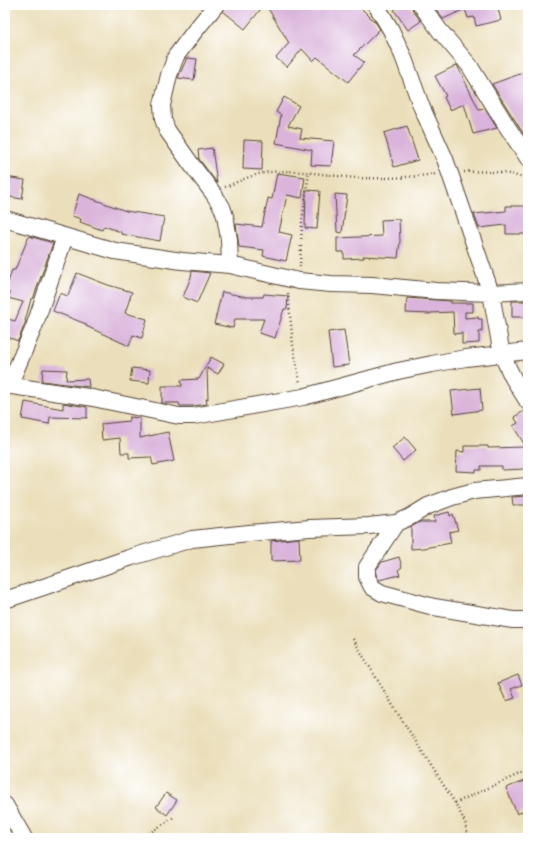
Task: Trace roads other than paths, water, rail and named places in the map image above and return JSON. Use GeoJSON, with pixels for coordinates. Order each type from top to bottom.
{"type":"FeatureCollection","features":[{"type":"Feature","properties":{"kind":"street"},"geometry":{"type":"LineString","coordinates":[[216,5],[176,56],[169,75],[162,105],[163,119],[167,130],[213,192],[222,207],[229,239],[230,266]]}},
{"type":"Feature","properties":{"kind":"street"},"geometry":{"type":"LineString","coordinates":[[376,5],[391,30],[403,56],[422,108],[445,159],[491,293],[502,355],[513,378],[528,402]]}},
{"type":"Feature","properties":{"kind":"street"},"geometry":{"type":"LineString","coordinates":[[421,5],[440,31],[469,65],[528,158]]}},
{"type":"Feature","properties":{"kind":"street"},"geometry":{"type":"LineString","coordinates":[[5,219],[115,251],[182,261],[230,266],[293,280],[436,291],[491,293],[528,291]]}},
{"type":"Feature","properties":{"kind":"street"},"geometry":{"type":"LineString","coordinates":[[65,237],[34,327],[7,386],[88,396],[179,416],[194,416],[303,397],[398,371],[466,358],[528,351]]}},
{"type":"Feature","properties":{"kind":"street"},"geometry":{"type":"LineString","coordinates":[[5,600],[132,557],[192,539],[310,528],[369,526],[396,523],[410,518],[428,506],[452,497],[474,491],[528,486]]}},
{"type":"Feature","properties":{"kind":"street"},"geometry":{"type":"LineString","coordinates":[[396,523],[367,567],[367,578],[372,587],[382,593],[434,607],[513,620],[528,620]]}},
{"type":"Feature","properties":{"kind":"street"},"geometry":{"type":"LineString","coordinates":[[5,805],[24,838]]}}]}
